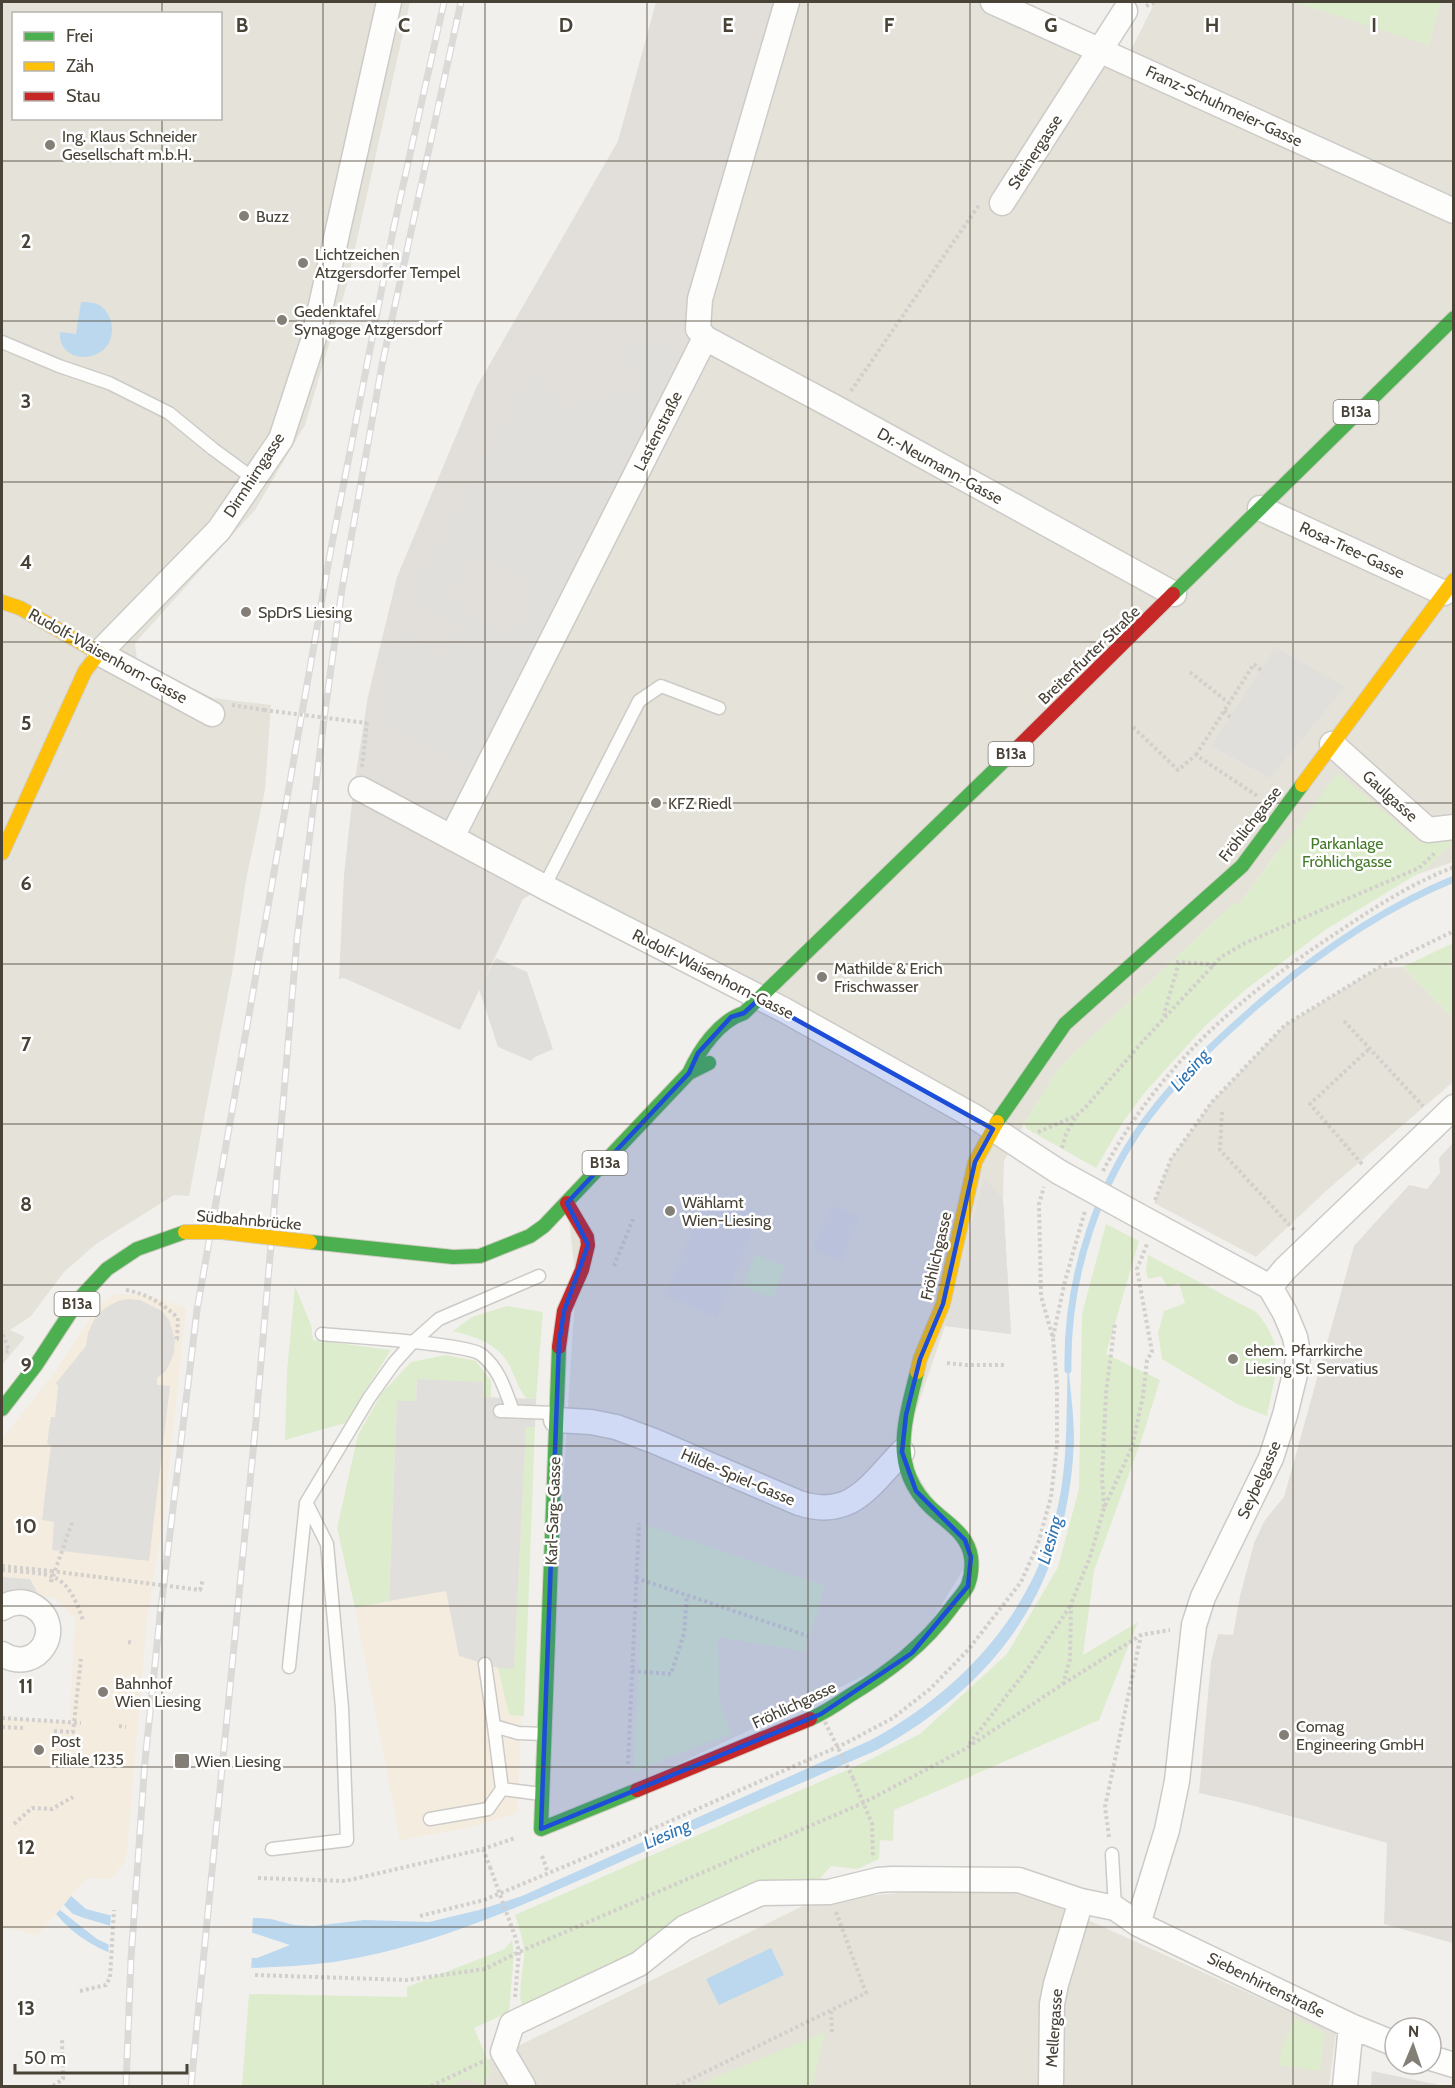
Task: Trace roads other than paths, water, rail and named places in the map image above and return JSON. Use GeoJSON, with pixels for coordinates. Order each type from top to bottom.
{"type":"FeatureCollection","features":[{"type":"Feature","properties":{"kind":"street","name":"Dirmhirngasse"},"geometry":{"type":"LineString","coordinates":[[2,853],[86,671],[99,653],[219,530],[281,439],[312,341],[389,2]]}},
{"type":"Feature","properties":{"kind":"street"},"geometry":{"type":"LineString","coordinates":[[705,338],[698,329],[700,299],[787,2]]}},
{"type":"Feature","properties":{"kind":"street","name":"Franz-Schuhmeier-Gasse"},"geometry":{"type":"LineString","coordinates":[[993,2],[1454,211]]}},
{"type":"Feature","properties":{"kind":"street","name":"Steinergasse"},"geometry":{"type":"LineString","coordinates":[[1002,203],[1125,11]]}},
{"type":"Feature","properties":{"kind":"street","name":"Breitenfurter Straße"},"geometry":{"type":"LineString","coordinates":[[310,1242],[453,1257],[480,1256],[531,1236],[544,1226],[689,1073],[698,1053],[731,1017],[752,1006],[1454,318]]}},
{"type":"Feature","properties":{"kind":"street","name":"Dr.-Neumann-Gasse"},"geometry":{"type":"LineString","coordinates":[[705,338],[1174,594]]}},
{"type":"Feature","properties":{"kind":"street","name":"Lastenstraße"},"geometry":{"type":"LineString","coordinates":[[452,837],[705,338]]}},
{"type":"Feature","properties":{"kind":"street","name":"Rosa-Tree-Gasse"},"geometry":{"type":"LineString","coordinates":[[1260,508],[1449,586]]}},
{"type":"Feature","properties":{"kind":"street","name":"Fröhlichgasse"},"geometry":{"type":"LineString","coordinates":[[541,1829],[821,1714],[868,1685],[912,1653],[942,1621],[968,1586],[971,1557],[965,1540],[960,1532],[934,1511],[916,1491],[905,1466],[902,1452],[906,1414],[920,1359],[942,1304],[975,1162],[993,1129],[1065,1023],[1242,866],[1449,586]]}},
{"type":"Feature","properties":{"kind":"street","name":"Rudolf-Waisenhorn-Gasse"},"geometry":{"type":"LineString","coordinates":[[2,602],[20,608],[99,653],[220,710]]}},
{"type":"Feature","properties":{"kind":"street","name":"Gaulgasse"},"geometry":{"type":"LineString","coordinates":[[1332,744],[1428,830],[1453,827]]}},
{"type":"Feature","properties":{"kind":"street","name":"Rudolf-Waisenhorn-Gasse"},"geometry":{"type":"LineString","coordinates":[[361,781],[452,837],[752,1006],[784,1010],[975,1117],[1056,1170],[1269,1287]]}},
{"type":"Feature","properties":{"kind":"street","name":"Breitenfurter Straße"},"geometry":{"type":"LineString","coordinates":[[738,1032],[745,1025],[752,1006]]}},
{"type":"Feature","properties":{"kind":"street","name":"Breitenfurter Straße"},"geometry":{"type":"LineString","coordinates":[[689,1073],[711,1062],[718,1054]]}},
{"type":"Feature","properties":{"kind":"street"},"geometry":{"type":"LineString","coordinates":[[1269,1287],[1308,1246],[1446,1114]]}},
{"type":"Feature","properties":{"kind":"street"},"geometry":{"type":"LineString","coordinates":[[544,1209],[567,1203]]}},
{"type":"Feature","properties":{"kind":"street","name":"Karl-Sarg-Gasse"},"geometry":{"type":"LineString","coordinates":[[541,1829],[561,1327],[564,1311],[588,1253],[587,1237],[567,1203]]}},
{"type":"Feature","properties":{"kind":"street","name":"Südbahnbrücke"},"geometry":{"type":"LineString","coordinates":[[2,1409],[25,1381],[87,1290],[102,1273],[121,1258],[146,1244],[185,1232],[222,1232],[310,1242]]}},
{"type":"Feature","properties":{"kind":"street"},"geometry":{"type":"LineString","coordinates":[[433,1254],[452,1244]]}},
{"type":"Feature","properties":{"kind":"street","name":"Seybelgasse"},"geometry":{"type":"LineString","coordinates":[[1138,1924],[1167,1830],[1178,1781],[1194,1625],[1203,1597],[1271,1458],[1285,1416],[1297,1366],[1298,1353],[1295,1337],[1285,1313],[1269,1287]]}},
{"type":"Feature","properties":{"kind":"street","name":"Hilde-Spiel-Gasse"},"geometry":{"type":"LineString","coordinates":[[556,1416],[616,1428],[816,1509],[829,1509],[856,1498],[902,1452]]}},
{"type":"Feature","properties":{"kind":"street"},"geometry":{"type":"LineString","coordinates":[[2,1608],[16,1602],[29,1604],[39,1611],[46,1621],[48,1633],[45,1644],[33,1657],[10,1662]]}},
{"type":"Feature","properties":{"kind":"street"},"geometry":{"type":"LineString","coordinates":[[523,2086],[503,2052],[512,2025],[639,1964],[684,1928],[761,1893],[829,1892],[883,1880],[1019,1880],[1081,1901],[1115,1908]]}},
{"type":"Feature","properties":{"kind":"street","name":"Mellergasse"},"geometry":{"type":"LineString","coordinates":[[1051,2086],[1052,2004],[1081,1901]]}},
{"type":"Feature","properties":{"kind":"street","name":"Siebenhirtenstraße"},"geometry":{"type":"LineString","coordinates":[[1115,1908],[1138,1924],[1383,2039]]}},
{"type":"Feature","properties":{"kind":"street"},"geometry":{"type":"LineString","coordinates":[[1345,2086],[1351,2026]]}},
{"type":"Feature","properties":{"kind":"lane"},"geometry":{"type":"LineString","coordinates":[[2,342],[58,366],[109,383],[169,413],[254,479]]}},
{"type":"Feature","properties":{"kind":"lane"},"geometry":{"type":"LineString","coordinates":[[544,887],[639,701],[661,686],[719,708]]}},
{"type":"Feature","properties":{"kind":"lane"},"geometry":{"type":"LineString","coordinates":[[289,1667],[306,1503],[369,1398],[394,1363],[439,1319],[539,1276]]}},
{"type":"Feature","properties":{"kind":"lane"},"geometry":{"type":"LineString","coordinates":[[322,1334],[441,1344],[480,1353],[497,1370],[513,1411]]}},
{"type":"Feature","properties":{"kind":"lane"},"geometry":{"type":"LineString","coordinates":[[500,1411],[556,1416]]}},
{"type":"Feature","properties":{"kind":"lane"},"geometry":{"type":"LineString","coordinates":[[272,1849],[347,1840],[342,1708],[327,1544],[306,1503]]}},
{"type":"Feature","properties":{"kind":"lane"},"geometry":{"type":"LineString","coordinates":[[430,1819],[488,1809],[502,1789],[485,1664]]}},
{"type":"Feature","properties":{"kind":"lane"},"geometry":{"type":"LineString","coordinates":[[494,1726],[518,1733],[545,1734]]}},
{"type":"Feature","properties":{"kind":"lane"},"geometry":{"type":"LineString","coordinates":[[502,1789],[543,1794]]}},
{"type":"Feature","properties":{"kind":"lane"},"geometry":{"type":"LineString","coordinates":[[1112,1854],[1115,1908]]}},
{"type":"Feature","properties":{"kind":"water"},"geometry":{"type":"Polygon","coordinates":[[[81,302],[99,305],[104,309],[111,320],[112,333],[103,350],[81,357],[68,352],[63,347],[60,332],[76,334],[81,302]]]}},
{"type":"Feature","properties":{"kind":"water"},"geometry":{"type":"Polygon","coordinates":[[[1068,1362],[1074,1439],[1069,1491],[1059,1539],[1042,1583],[1020,1623],[993,1660],[959,1693],[921,1723],[877,1750],[526,1904],[412,1945],[373,1955],[334,1962],[290,1966],[217,1969],[173,1967],[129,1960],[109,1952],[90,1943],[56,1914],[60,1910],[97,1939],[116,1948],[140,1955],[257,1958],[290,1945],[253,1933],[118,1928],[73,1914],[64,1905],[71,1896],[86,1909],[109,1915],[257,1918],[314,1926],[364,1920],[429,1922],[479,1910],[522,1896],[871,1740],[907,1718],[969,1667],[996,1637],[1018,1605],[1037,1569],[1051,1531],[1061,1490],[1066,1443],[1068,1362]]]}},
{"type":"Feature","properties":{"kind":"water"},"geometry":{"type":"Polygon","coordinates":[[[771,1948],[784,1975],[719,2005],[706,1979],[771,1948]]]}},
{"type":"Feature","properties":{"kind":"waterway","name":"Liesing"},"geometry":{"type":"LineString","coordinates":[[1068,1370],[1073,1301],[1090,1231],[1102,1198],[1118,1166],[1135,1135],[1156,1107],[1191,1067],[1216,1043],[1255,1007],[1301,970],[1349,935],[1400,904],[1454,879]]}},
{"type":"Feature","properties":{"kind":"railway"},"geometry":{"type":"LineString","coordinates":[[126,2086],[131,1959],[145,1761],[197,1310],[330,554],[394,226],[444,2]]}},
{"type":"Feature","properties":{"kind":"railway"},"geometry":{"type":"LineString","coordinates":[[191,2086],[256,1421],[297,939],[324,719],[342,589],[382,365],[461,2]]}},
{"type":"Feature","properties":{"kind":"place","name":"Ing. Klaus Schneider Gesellschaft m.b.H."},"geometry":{"type":"Point","coordinates":[50,145]}},
{"type":"Feature","properties":{"kind":"place","name":"Buzz"},"geometry":{"type":"Point","coordinates":[244,216]}},
{"type":"Feature","properties":{"kind":"place","name":"Lichtzeichen Atzgersdorfer Tempel"},"geometry":{"type":"Point","coordinates":[303,263]}},
{"type":"Feature","properties":{"kind":"place","name":"Gedenktafel Synagoge Atzgersdorf"},"geometry":{"type":"Point","coordinates":[282,320]}},
{"type":"Feature","properties":{"kind":"place","name":"SpDrS Liesing"},"geometry":{"type":"Point","coordinates":[246,612]}},
{"type":"Feature","properties":{"kind":"place","name":"KFZ Riedl"},"geometry":{"type":"Point","coordinates":[656,803]}},
{"type":"Feature","properties":{"kind":"place","name":"Mathilde & Erich Frischwasser"},"geometry":{"type":"Point","coordinates":[822,977]}},
{"type":"Feature","properties":{"kind":"place","name":"Wählamt Wien-Liesing"},"geometry":{"type":"Point","coordinates":[670,1211]}},
{"type":"Feature","properties":{"kind":"place","name":"ehem. Pfarrkirche Liesing St. Servatius"},"geometry":{"type":"Point","coordinates":[1233,1359]}},
{"type":"Feature","properties":{"kind":"place","name":"Bahnhof Wien Liesing"},"geometry":{"type":"Point","coordinates":[103,1692]}},
{"type":"Feature","properties":{"kind":"place","name":"Comag Engineering GmbH"},"geometry":{"type":"Point","coordinates":[1284,1735]}},
{"type":"Feature","properties":{"kind":"place","name":"Post Filiale 1235"},"geometry":{"type":"Point","coordinates":[39,1750]}},
{"type":"Feature","properties":{"kind":"place","name":"Wien Liesing"},"geometry":{"type":"Point","coordinates":[182,1761]}},
{"type":"Feature","properties":{"kind":"park label","name":"Parkanlage Fröhlichgasse"},"geometry":{"type":"Point","coordinates":[1347,852]}}]}
